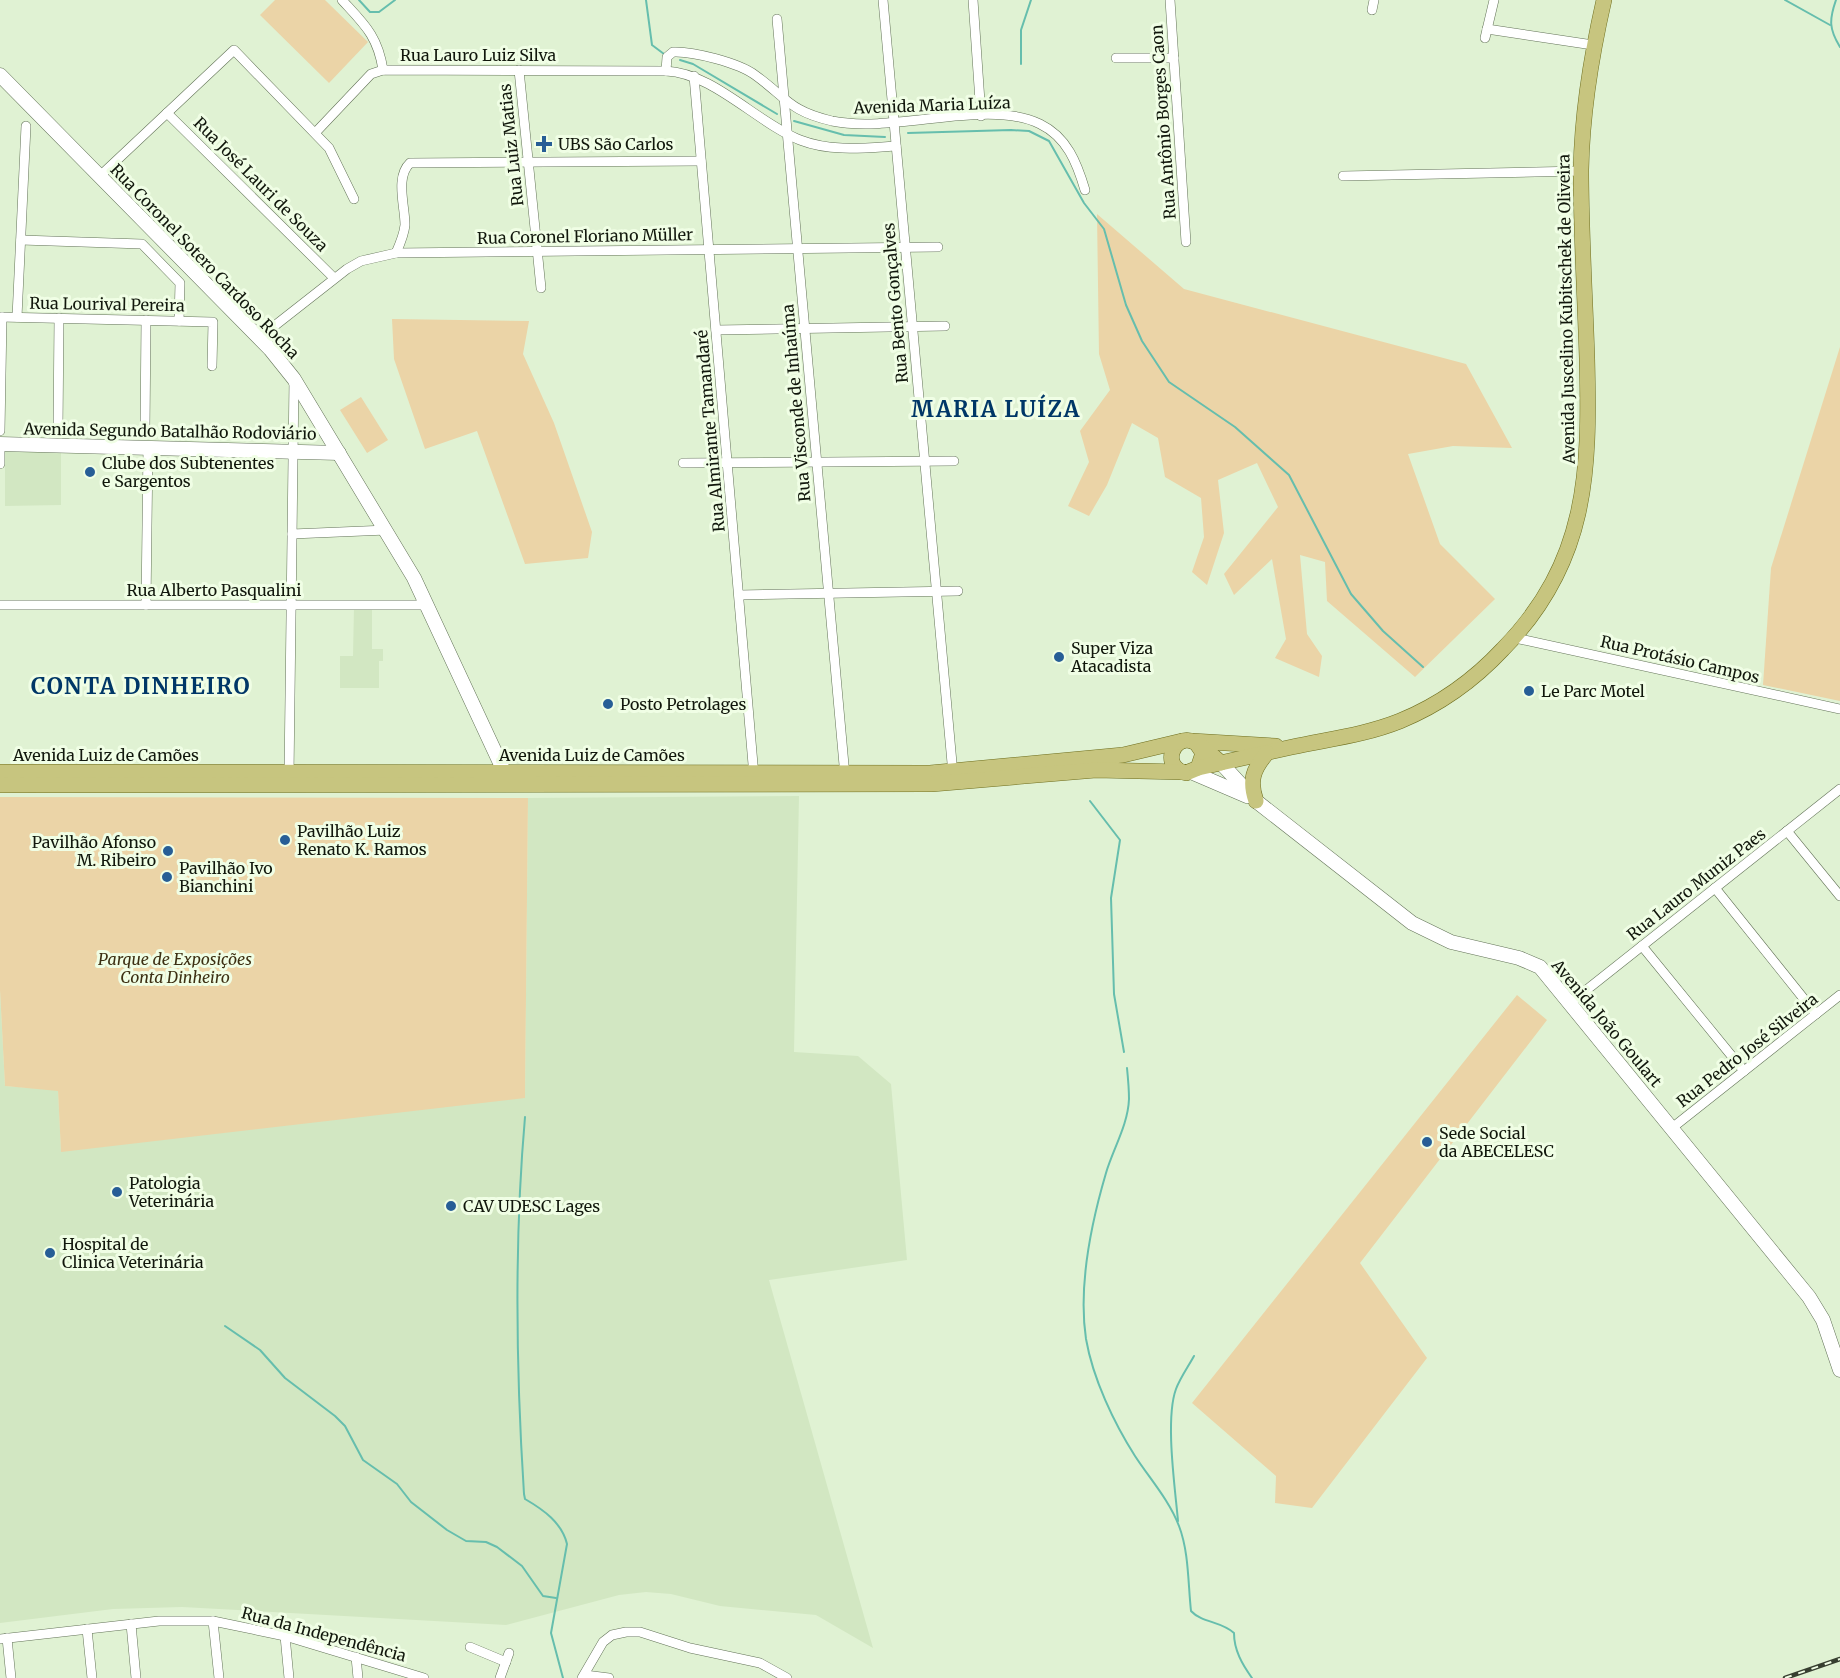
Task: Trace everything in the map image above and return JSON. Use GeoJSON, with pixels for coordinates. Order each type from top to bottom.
{"type":"FeatureCollection","features":[{"type":"Feature","properties":{"kind":"main road","name":"Avenida Juscelino Kubitschek de Oliveira"},"geometry":{"type":"LineString","coordinates":[[1190,771],[1375,730],[1426,709],[1475,675],[1515,638],[1536,610],[1564,559],[1576,528],[1585,482],[1588,412],[1581,171],[1585,100],[1593,45],[1604,0]]}},
{"type":"Feature","properties":{"kind":"main road","name":"Avenida Juscelino Kubitschek de Oliveira"},"geometry":{"type":"LineString","coordinates":[[1190,742],[1294,747]]}},
{"type":"Feature","properties":{"kind":"main road","name":"Avenida Luiz de Camões"},"geometry":{"type":"LineString","coordinates":[[953,777],[1123,755],[1190,742]]}},
{"type":"Feature","properties":{"kind":"main road"},"geometry":{"type":"LineString","coordinates":[[1190,742],[1221,763]]}},
{"type":"Feature","properties":{"kind":"main road"},"geometry":{"type":"LineString","coordinates":[[1190,742],[1203,753],[1190,771],[1174,766],[1171,757],[1174,747],[1190,742]]}},
{"type":"Feature","properties":{"kind":"main road"},"geometry":{"type":"LineString","coordinates":[[1256,801],[1251,788],[1252,779],[1258,763],[1267,753]]}},
{"type":"Feature","properties":{"kind":"main road","name":"Avenida Luiz de Camões"},"geometry":{"type":"LineString","coordinates":[[5,778],[845,778],[953,777],[1096,770],[1190,771]]}},
{"type":"Feature","properties":{"kind":"street"},"geometry":{"type":"LineString","coordinates":[[342,0],[379,45],[383,70]]}},
{"type":"Feature","properties":{"kind":"street","name":"Rua Bento Gonçalves"},"geometry":{"type":"LineString","coordinates":[[883,0],[953,777]]}},
{"type":"Feature","properties":{"kind":"street"},"geometry":{"type":"LineString","coordinates":[[973,0],[981,116]]}},
{"type":"Feature","properties":{"kind":"street","name":"Rua Antônio Borges Caon"},"geometry":{"type":"LineString","coordinates":[[1170,0],[1186,242]]}},
{"type":"Feature","properties":{"kind":"street"},"geometry":{"type":"LineString","coordinates":[[1494,0],[1486,33],[1593,45]]}},
{"type":"Feature","properties":{"kind":"street","name":"Rua Visconde de Inhaúma"},"geometry":{"type":"LineString","coordinates":[[777,19],[845,778]]}},
{"type":"Feature","properties":{"kind":"street"},"geometry":{"type":"LineString","coordinates":[[100,176],[234,50],[315,132],[338,162],[354,199]]}},
{"type":"Feature","properties":{"kind":"street","name":"Avenida Maria Luíza"},"geometry":{"type":"LineString","coordinates":[[666,70],[667,57],[673,52],[725,62],[754,74],[784,101],[799,111],[834,121],[894,124],[981,116],[1012,116],[1039,124],[1052,131],[1071,153],[1086,190]]}},
{"type":"Feature","properties":{"kind":"street"},"geometry":{"type":"LineString","coordinates":[[1116,58],[1174,58]]}},
{"type":"Feature","properties":{"kind":"street","name":"Rua Lauro Luiz Silva"},"geometry":{"type":"LineString","coordinates":[[315,132],[370,74],[383,70],[666,70]]}},
{"type":"Feature","properties":{"kind":"street","name":"Rua Luiz Matias"},"geometry":{"type":"LineString","coordinates":[[519,70],[541,288]]}},
{"type":"Feature","properties":{"kind":"street"},"geometry":{"type":"LineString","coordinates":[[666,70],[694,76],[787,134],[832,148],[896,146]]}},
{"type":"Feature","properties":{"kind":"street","name":"Rua Coronel Sotero Cardoso Rocha"},"geometry":{"type":"LineString","coordinates":[[0,75],[259,338],[294,379],[387,530],[428,604],[507,778]]}},
{"type":"Feature","properties":{"kind":"street","name":"Rua Almirante Tamandaré"},"geometry":{"type":"LineString","coordinates":[[694,76],[755,778]]}},
{"type":"Feature","properties":{"kind":"street","name":"Rua José Lauri de Souza"},"geometry":{"type":"LineString","coordinates":[[167,113],[333,278]]}},
{"type":"Feature","properties":{"kind":"street"},"geometry":{"type":"LineString","coordinates":[[17,317],[26,126]]}},
{"type":"Feature","properties":{"kind":"street"},"geometry":{"type":"LineString","coordinates":[[396,253],[405,226],[405,167],[416,161],[702,161]]}},
{"type":"Feature","properties":{"kind":"street"},"geometry":{"type":"LineString","coordinates":[[1343,176],[1581,171]]}},
{"type":"Feature","properties":{"kind":"street"},"geometry":{"type":"LineString","coordinates":[[21,240],[142,244],[180,283],[180,321]]}},
{"type":"Feature","properties":{"kind":"street","name":"Rua Coronel Floriano Müller"},"geometry":{"type":"LineString","coordinates":[[259,338],[333,278],[361,261],[396,253],[938,247]]}},
{"type":"Feature","properties":{"kind":"street"},"geometry":{"type":"LineString","coordinates":[[0,430],[1,317]]}},
{"type":"Feature","properties":{"kind":"street","name":"Rua Lourival Pereira"},"geometry":{"type":"LineString","coordinates":[[1,317],[213,322],[212,366]]}},
{"type":"Feature","properties":{"kind":"street"},"geometry":{"type":"LineString","coordinates":[[58,430],[59,318]]}},
{"type":"Feature","properties":{"kind":"street"},"geometry":{"type":"LineString","coordinates":[[145,430],[146,320]]}},
{"type":"Feature","properties":{"kind":"street"},"geometry":{"type":"LineString","coordinates":[[716,330],[945,326]]}},
{"type":"Feature","properties":{"kind":"street"},"geometry":{"type":"LineString","coordinates":[[289,778],[294,379]]}},
{"type":"Feature","properties":{"kind":"street"},"geometry":{"type":"LineString","coordinates":[[0,444],[0,464]]}},
{"type":"Feature","properties":{"kind":"street","name":"Avenida Segundo Batalhão Rodoviário"},"geometry":{"type":"LineString","coordinates":[[0,444],[293,449],[339,453]]}},
{"type":"Feature","properties":{"kind":"street"},"geometry":{"type":"LineString","coordinates":[[146,605],[148,447]]}},
{"type":"Feature","properties":{"kind":"street"},"geometry":{"type":"LineString","coordinates":[[683,463],[954,461]]}},
{"type":"Feature","properties":{"kind":"street"},"geometry":{"type":"LineString","coordinates":[[292,534],[387,530]]}},
{"type":"Feature","properties":{"kind":"street"},"geometry":{"type":"LineString","coordinates":[[739,595],[958,591]]}},
{"type":"Feature","properties":{"kind":"street","name":"Rua Alberto Pasqualini"},"geometry":{"type":"LineString","coordinates":[[0,605],[428,604]]}},
{"type":"Feature","properties":{"kind":"street","name":"Rua Protásio Campos"},"geometry":{"type":"LineString","coordinates":[[1515,638],[1840,709]]}},
{"type":"Feature","properties":{"kind":"street","name":"Avenida João Goulart"},"geometry":{"type":"LineString","coordinates":[[1221,763],[1256,801],[1412,923],[1451,942],[1531,962],[1540,967],[1814,1304],[1840,1370]]}},
{"type":"Feature","properties":{"kind":"street","name":"Avenida João Goulart"},"geometry":{"type":"LineString","coordinates":[[1190,771],[1219,782],[1256,801]]}},
{"type":"Feature","properties":{"kind":"street","name":"Rua Lauro Muniz Paes"},"geometry":{"type":"LineString","coordinates":[[1570,1003],[1840,789]]}},
{"type":"Feature","properties":{"kind":"street"},"geometry":{"type":"LineString","coordinates":[[1787,831],[1840,896]]}},
{"type":"Feature","properties":{"kind":"street"},"geometry":{"type":"LineString","coordinates":[[1715,888],[1816,1014]]}},
{"type":"Feature","properties":{"kind":"street"},"geometry":{"type":"LineString","coordinates":[[1642,946],[1744,1071]]}},
{"type":"Feature","properties":{"kind":"street","name":"Rua Pedro José Silveira"},"geometry":{"type":"LineString","coordinates":[[1672,1128],[1840,995]]}},
{"type":"Feature","properties":{"kind":"street","name":"Rua da Independência"},"geometry":{"type":"LineString","coordinates":[[4,1638],[173,1620],[213,1621],[285,1636],[424,1678]]}},
{"type":"Feature","properties":{"kind":"street"},"geometry":{"type":"LineString","coordinates":[[213,1621],[219,1678]]}},
{"type":"Feature","properties":{"kind":"street"},"geometry":{"type":"LineString","coordinates":[[131,1624],[136,1678]]}},
{"type":"Feature","properties":{"kind":"street"},"geometry":{"type":"LineString","coordinates":[[87,1629],[92,1678]]}},
{"type":"Feature","properties":{"kind":"street"},"geometry":{"type":"LineString","coordinates":[[609,1678],[584,1677],[603,1642],[612,1635],[626,1632],[640,1632],[690,1648],[760,1663],[788,1678]]}},
{"type":"Feature","properties":{"kind":"street"},"geometry":{"type":"LineString","coordinates":[[285,1636],[289,1678]]}},
{"type":"Feature","properties":{"kind":"street"},"geometry":{"type":"LineString","coordinates":[[4,1638],[11,1678]]}},
{"type":"Feature","properties":{"kind":"street"},"geometry":{"type":"LineString","coordinates":[[470,1647],[507,1658],[500,1678]]}},
{"type":"Feature","properties":{"kind":"street"},"geometry":{"type":"LineString","coordinates":[[356,1657],[358,1678]]}},
{"type":"Feature","properties":{"kind":"shaded area"},"geometry":{"type":"Polygon","coordinates":[[[5,448],[61,449],[61,505],[5,506],[5,448]]]}},
{"type":"Feature","properties":{"kind":"shaded area"},"geometry":{"type":"Polygon","coordinates":[[[354,607],[372,607],[372,649],[383,649],[383,661],[379,661],[379,688],[340,688],[340,656],[353,656],[354,607]]]}},
{"type":"Feature","properties":{"kind":"shaded area","name":"CAV UDESC Lages"},"geometry":{"type":"Polygon","coordinates":[[[799,796],[794,1052],[858,1056],[891,1084],[907,1260],[769,1280],[873,1648],[816,1615],[720,1606],[671,1594],[646,1592],[619,1595],[506,1625],[182,1607],[113,1609],[0,1623],[0,990],[5,1086],[58,1090],[61,1151],[525,1097],[528,798],[799,796]]]}},
{"type":"Feature","properties":{"kind":"green space"},"geometry":{"type":"Polygon","coordinates":[[[275,0],[325,0],[368,42],[329,83],[260,15],[275,0]]]}},
{"type":"Feature","properties":{"kind":"green space"},"geometry":{"type":"Polygon","coordinates":[[[1097,214],[1184,289],[1466,364],[1512,448],[1453,446],[1408,454],[1440,544],[1495,599],[1415,677],[1327,601],[1325,562],[1300,555],[1307,634],[1322,656],[1319,677],[1275,658],[1286,639],[1272,559],[1234,595],[1224,574],[1278,507],[1257,463],[1218,480],[1224,533],[1207,585],[1192,572],[1204,537],[1201,498],[1165,477],[1158,438],[1132,423],[1107,485],[1089,516],[1068,506],[1089,462],[1080,431],[1110,390],[1099,354],[1097,214]]]}},
{"type":"Feature","properties":{"kind":"green space"},"geometry":{"type":"Polygon","coordinates":[[[392,319],[529,321],[523,354],[554,423],[592,532],[588,558],[525,564],[477,431],[425,449],[394,359],[392,319]]]}},
{"type":"Feature","properties":{"kind":"green space"},"geometry":{"type":"Polygon","coordinates":[[[1840,347],[1840,701],[1763,685],[1771,568],[1840,347]]]}},
{"type":"Feature","properties":{"kind":"green space"},"geometry":{"type":"Polygon","coordinates":[[[361,397],[388,440],[367,453],[340,410],[361,397]]]}},
{"type":"Feature","properties":{"kind":"green space","name":"Parque de Exposições Conta Dinheiro"},"geometry":{"type":"Polygon","coordinates":[[[0,797],[528,798],[525,1098],[61,1152],[58,1091],[5,1086],[0,990],[0,797]]]}},
{"type":"Feature","properties":{"kind":"green space","name":"Sede Social da ABECELESC"},"geometry":{"type":"Polygon","coordinates":[[[1517,995],[1547,1020],[1360,1263],[1427,1358],[1312,1508],[1275,1503],[1276,1476],[1192,1403],[1517,995]]]}},
{"type":"Feature","properties":{"kind":"waterway"},"geometry":{"type":"LineString","coordinates":[[359,0],[370,12],[379,12],[395,0]]}},
{"type":"Feature","properties":{"kind":"waterway"},"geometry":{"type":"LineString","coordinates":[[646,0],[652,45],[664,54]]}},
{"type":"Feature","properties":{"kind":"waterway"},"geometry":{"type":"LineString","coordinates":[[1021,64],[1021,30],[1031,0]]}},
{"type":"Feature","properties":{"kind":"waterway"},"geometry":{"type":"LineString","coordinates":[[1785,0],[1830,25]]}},
{"type":"Feature","properties":{"kind":"waterway"},"geometry":{"type":"LineString","coordinates":[[1836,0],[1831,24],[1840,47]]}},
{"type":"Feature","properties":{"kind":"waterway"},"geometry":{"type":"LineString","coordinates":[[680,60],[693,64],[777,114]]}},
{"type":"Feature","properties":{"kind":"waterway"},"geometry":{"type":"LineString","coordinates":[[794,121],[844,135],[885,137]]}},
{"type":"Feature","properties":{"kind":"waterway"},"geometry":{"type":"LineString","coordinates":[[908,133],[1029,131],[1049,141],[1084,203],[1104,229],[1126,305],[1142,341],[1169,382],[1235,427],[1289,475],[1351,594],[1383,631],[1423,667]]}},
{"type":"Feature","properties":{"kind":"waterway"},"geometry":{"type":"LineString","coordinates":[[1090,801],[1120,840],[1111,898],[1114,994],[1124,1052]]}},
{"type":"Feature","properties":{"kind":"waterway"},"geometry":{"type":"LineString","coordinates":[[1127,1068],[1128,1109],[1109,1164],[1087,1255],[1084,1319],[1089,1354],[1099,1385],[1119,1429],[1170,1507],[1179,1526],[1186,1557],[1191,1611],[1234,1633],[1239,1657],[1252,1678]]}},
{"type":"Feature","properties":{"kind":"waterway"},"geometry":{"type":"LineString","coordinates":[[525,1117],[519,1211],[517,1306],[524,1494],[525,1499],[557,1523],[567,1544],[551,1633],[563,1678]]}},
{"type":"Feature","properties":{"kind":"waterway"},"geometry":{"type":"LineString","coordinates":[[225,1326],[260,1350],[285,1378],[335,1416],[345,1426],[363,1460],[397,1484],[411,1502],[447,1530],[466,1541],[486,1542],[497,1547],[522,1566],[543,1596],[556,1598]]}},
{"type":"Feature","properties":{"kind":"waterway"},"geometry":{"type":"LineString","coordinates":[[1178,1521],[1171,1418],[1176,1389],[1194,1356]]}},
{"type":"Feature","properties":{"kind":"railway"},"geometry":{"type":"LineString","coordinates":[[1785,1678],[1840,1659]]}},
{"type":"Feature","properties":{"kind":"place","name":"UBS São Carlos"},"geometry":{"type":"Point","coordinates":[544,144]}},
{"type":"Feature","properties":{"kind":"place","name":"Clube dos Subtenentes e Sargentos"},"geometry":{"type":"Point","coordinates":[90,472]}},
{"type":"Feature","properties":{"kind":"place","name":"Super Viza Atacadista"},"geometry":{"type":"Point","coordinates":[1059,657]}},
{"type":"Feature","properties":{"kind":"place","name":"Le Parc Motel"},"geometry":{"type":"Point","coordinates":[1529,691]}},
{"type":"Feature","properties":{"kind":"place","name":"Posto Petrolages"},"geometry":{"type":"Point","coordinates":[608,704]}},
{"type":"Feature","properties":{"kind":"place","name":"Pavilhão Luiz Renato K. Ramos"},"geometry":{"type":"Point","coordinates":[285,840]}},
{"type":"Feature","properties":{"kind":"place","name":"Pavilhão Afonso M. Ribeiro"},"geometry":{"type":"Point","coordinates":[168,851]}},
{"type":"Feature","properties":{"kind":"place","name":"Pavilhão Ivo Bianchini"},"geometry":{"type":"Point","coordinates":[167,877]}},
{"type":"Feature","properties":{"kind":"place","name":"Sede Social da ABECELESC"},"geometry":{"type":"Point","coordinates":[1427,1142]}},
{"type":"Feature","properties":{"kind":"place","name":"Patologia Veterinária"},"geometry":{"type":"Point","coordinates":[117,1192]}},
{"type":"Feature","properties":{"kind":"place","name":"CAV UDESC Lages"},"geometry":{"type":"Point","coordinates":[451,1206]}},
{"type":"Feature","properties":{"kind":"place","name":"Hospital de Clinica Veterinária"},"geometry":{"type":"Point","coordinates":[50,1253]}},
{"type":"Feature","properties":{"kind":"district","name":"MARIA LUÍZA"},"geometry":{"type":"Point","coordinates":[996,409]}},
{"type":"Feature","properties":{"kind":"district","name":"CONTA DINHEIRO"},"geometry":{"type":"Point","coordinates":[141,686]}}]}
